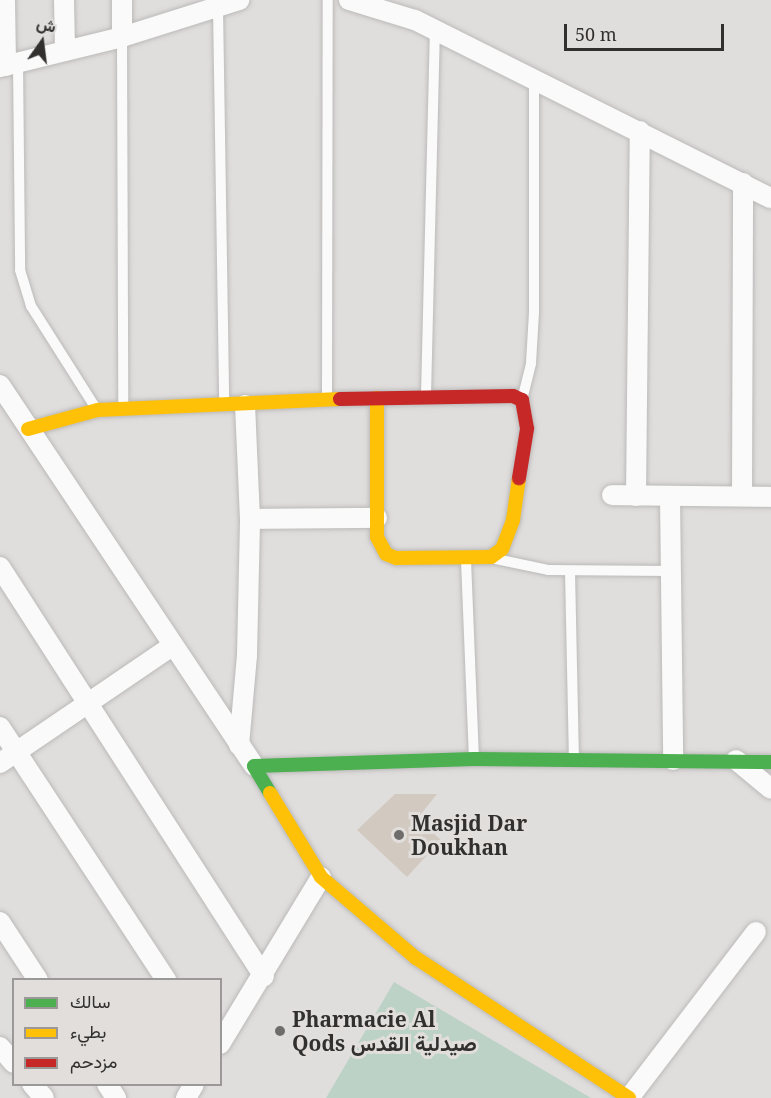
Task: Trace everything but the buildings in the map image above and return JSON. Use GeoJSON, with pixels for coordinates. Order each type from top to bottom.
{"type":"FeatureCollection","features":[{"type":"Feature","properties":{"kind":"street"},"geometry":{"type":"LineString","coordinates":[[5,0],[8,66],[65,49],[122,37],[186,9],[218,7],[239,0]]}},
{"type":"Feature","properties":{"kind":"street"},"geometry":{"type":"LineString","coordinates":[[64,0],[65,49]]}},
{"type":"Feature","properties":{"kind":"street"},"geometry":{"type":"LineString","coordinates":[[122,0],[122,37]]}},
{"type":"Feature","properties":{"kind":"street"},"geometry":{"type":"LineString","coordinates":[[349,0],[368,4],[435,30],[771,198]]}},
{"type":"Feature","properties":{"kind":"street"},"geometry":{"type":"LineString","coordinates":[[636,496],[640,131]]}},
{"type":"Feature","properties":{"kind":"street"},"geometry":{"type":"LineString","coordinates":[[742,496],[743,183]]}},
{"type":"Feature","properties":{"kind":"street"},"geometry":{"type":"LineString","coordinates":[[0,385],[254,766],[321,877],[416,958],[629,1098],[756,932]]}},
{"type":"Feature","properties":{"kind":"street"},"geometry":{"type":"LineString","coordinates":[[28,429],[98,410],[123,408],[224,406],[327,399],[502,394],[522,400],[527,429],[513,520],[502,549],[491,557],[466,560],[396,558],[386,554],[377,537],[377,398]]}},
{"type":"Feature","properties":{"kind":"street"},"geometry":{"type":"LineString","coordinates":[[239,745],[247,655],[250,519],[245,405]]}},
{"type":"Feature","properties":{"kind":"street"},"geometry":{"type":"LineString","coordinates":[[612,495],[771,497]]}},
{"type":"Feature","properties":{"kind":"street"},"geometry":{"type":"LineString","coordinates":[[670,496],[673,760]]}},
{"type":"Feature","properties":{"kind":"street"},"geometry":{"type":"LineString","coordinates":[[250,519],[377,518]]}},
{"type":"Feature","properties":{"kind":"street"},"geometry":{"type":"LineString","coordinates":[[0,567],[86,705],[264,976]]}},
{"type":"Feature","properties":{"kind":"street"},"geometry":{"type":"LineString","coordinates":[[8,758],[172,646]]}},
{"type":"Feature","properties":{"kind":"street"},"geometry":{"type":"LineString","coordinates":[[0,727],[8,758],[165,978]]}},
{"type":"Feature","properties":{"kind":"street"},"geometry":{"type":"LineString","coordinates":[[254,766],[574,758],[771,762]]}},
{"type":"Feature","properties":{"kind":"street"},"geometry":{"type":"LineString","coordinates":[[736,760],[771,789]]}},
{"type":"Feature","properties":{"kind":"street"},"geometry":{"type":"LineString","coordinates":[[222,1041],[264,976],[321,877]]}},
{"type":"Feature","properties":{"kind":"street"},"geometry":{"type":"LineString","coordinates":[[0,922],[37,978]]}},
{"type":"Feature","properties":{"kind":"street"},"geometry":{"type":"LineString","coordinates":[[0,1047],[12,1061]]}},
{"type":"Feature","properties":{"kind":"street"},"geometry":{"type":"LineString","coordinates":[[34,1086],[44,1098]]}},
{"type":"Feature","properties":{"kind":"lane"},"geometry":{"type":"LineString","coordinates":[[327,399],[328,0]]}},
{"type":"Feature","properties":{"kind":"lane"},"geometry":{"type":"LineString","coordinates":[[218,7],[224,406]]}},
{"type":"Feature","properties":{"kind":"lane"},"geometry":{"type":"LineString","coordinates":[[426,396],[435,30]]}},
{"type":"Feature","properties":{"kind":"lane"},"geometry":{"type":"LineString","coordinates":[[122,37],[123,408]]}},
{"type":"Feature","properties":{"kind":"lane"},"geometry":{"type":"LineString","coordinates":[[8,66],[20,270],[31,306],[98,410]]}},
{"type":"Feature","properties":{"kind":"lane"},"geometry":{"type":"LineString","coordinates":[[522,400],[531,363],[534,313],[534,78]]}},
{"type":"Feature","properties":{"kind":"lane"},"geometry":{"type":"LineString","coordinates":[[491,557],[514,566],[570,571],[671,571]]}},
{"type":"Feature","properties":{"kind":"lane"},"geometry":{"type":"LineString","coordinates":[[466,560],[474,759]]}},
{"type":"Feature","properties":{"kind":"lane"},"geometry":{"type":"LineString","coordinates":[[570,571],[574,758]]}},
{"type":"Feature","properties":{"kind":"green space"},"geometry":{"type":"Polygon","coordinates":[[[394,982],[591,1098],[326,1098],[394,982]]]}},
{"type":"Feature","properties":{"kind":"traffic: fast"},"geometry":{"type":"LineString","coordinates":[[270,793],[254,766],[474,759],[771,762]]}},
{"type":"Feature","properties":{"kind":"traffic: slow"},"geometry":{"type":"LineString","coordinates":[[377,398],[377,537],[386,554],[396,558],[491,557],[502,549],[513,520],[519,478]]}},
{"type":"Feature","properties":{"kind":"traffic: slow"},"geometry":{"type":"LineString","coordinates":[[28,429],[98,410],[340,399]]}},
{"type":"Feature","properties":{"kind":"traffic: slow"},"geometry":{"type":"LineString","coordinates":[[270,793],[321,877],[416,958],[629,1098]]}},
{"type":"Feature","properties":{"kind":"traffic: jam"},"geometry":{"type":"LineString","coordinates":[[340,399],[513,396],[522,400],[527,429],[519,478]]}},
{"type":"Feature","properties":{"kind":"place","name":"Masjid Dar Doukhan"},"geometry":{"type":"Point","coordinates":[399,835]}},
{"type":"Feature","properties":{"kind":"place","name":"Pharmacie Al Qods صيدلية القدس"},"geometry":{"type":"Point","coordinates":[280,1031]}}]}
